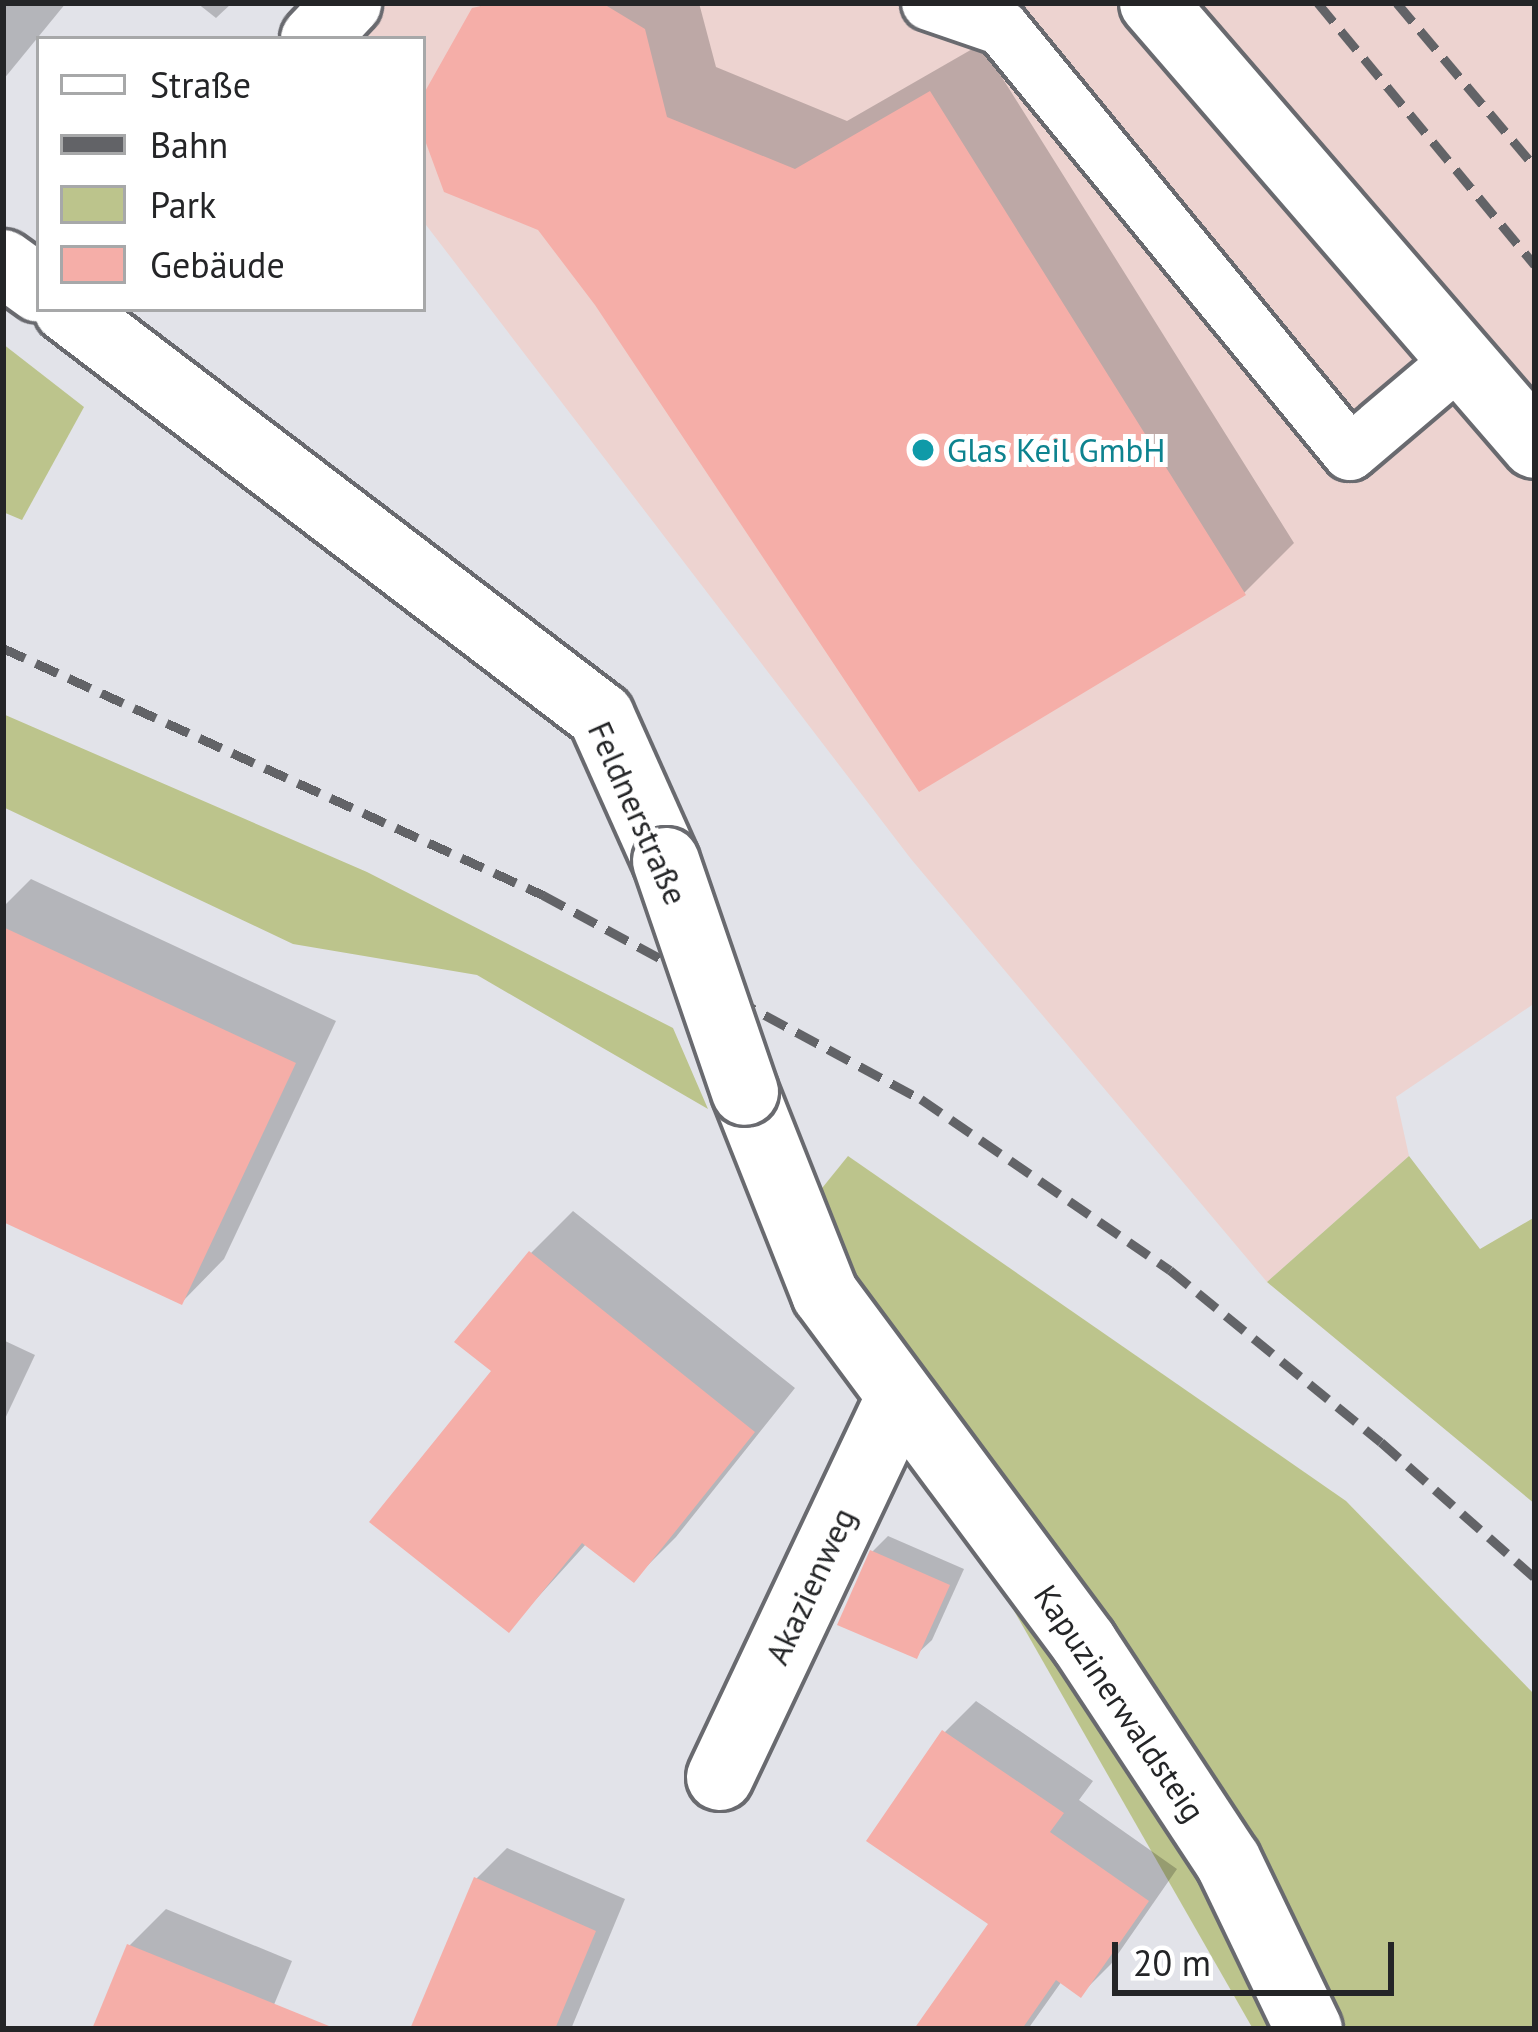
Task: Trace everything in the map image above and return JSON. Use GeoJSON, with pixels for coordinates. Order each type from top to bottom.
{"type":"FeatureCollection","features":[{"type":"Feature","properties":{"kind":"street"},"geometry":{"type":"LineString","coordinates":[[317,36],[348,3]]}},
{"type":"Feature","properties":{"kind":"street"},"geometry":{"type":"LineString","coordinates":[[1153,3],[1535,445]]}},
{"type":"Feature","properties":{"kind":"street"},"geometry":{"type":"LineString","coordinates":[[3,263],[36,287]]}},
{"type":"Feature","properties":{"kind":"street","name":"Feldnerstraße"},"geometry":{"type":"LineString","coordinates":[[105,320],[601,716],[666,861],[745,1091],[825,1294],[900,1396]]}},
{"type":"Feature","properties":{"kind":"street","name":"Akazienweg"},"geometry":{"type":"LineString","coordinates":[[720,1777],[900,1396]]}},
{"type":"Feature","properties":{"kind":"street","name":"Kapuzinerwaldsteig"},"geometry":{"type":"LineString","coordinates":[[900,1396],[1084,1643],[1228,1861],[1309,2029]]}},
{"type":"Feature","properties":{"kind":"lane"},"geometry":{"type":"LineString","coordinates":[[928,3],[1002,28],[1350,453],[1462,358]]}},
{"type":"Feature","properties":{"kind":"shaded area"},"geometry":{"type":"Polygon","coordinates":[[[382,3],[1535,3],[1535,1003],[1396,1097],[1409,1156],[1267,1282],[911,859],[426,225],[426,36],[352,36],[382,3]]]}},
{"type":"Feature","properties":{"kind":"green space"},"geometry":{"type":"Polygon","coordinates":[[[3,344],[84,407],[22,520],[3,512],[3,344]]]}},
{"type":"Feature","properties":{"kind":"green space"},"geometry":{"type":"Polygon","coordinates":[[[3,714],[367,872],[673,1028],[708,1109],[477,975],[293,944],[3,807],[3,714]]]}},
{"type":"Feature","properties":{"kind":"green space"},"geometry":{"type":"Polygon","coordinates":[[[848,1156],[1346,1501],[1535,1695],[1535,2029],[1253,2029],[793,1224],[848,1156]]]}},
{"type":"Feature","properties":{"kind":"green space"},"geometry":{"type":"Polygon","coordinates":[[[1409,1156],[1480,1249],[1535,1217],[1535,1504],[1267,1282],[1409,1156]]]}},
{"type":"Feature","properties":{"kind":"building","name":"Glas Keil GmbH"},"geometry":{"type":"Polygon","coordinates":[[[495,3],[602,3],[645,29],[667,117],[795,169],[930,91],[1246,595],[919,792],[595,305],[538,230],[444,192],[426,143],[426,90],[472,8],[495,3]]]}},
{"type":"Feature","properties":{"kind":"building"},"geometry":{"type":"Polygon","coordinates":[[[3,927],[296,1063],[182,1305],[3,1222],[3,927]]]}},
{"type":"Feature","properties":{"kind":"building"},"geometry":{"type":"Polygon","coordinates":[[[529,1251],[755,1432],[634,1583],[582,1543],[509,1633],[369,1522],[491,1371],[454,1342],[529,1251]]]}},
{"type":"Feature","properties":{"kind":"building"},"geometry":{"type":"Polygon","coordinates":[[[870,1550],[950,1585],[917,1659],[837,1625],[870,1550]]]}},
{"type":"Feature","properties":{"kind":"building"},"geometry":{"type":"Polygon","coordinates":[[[942,1730],[1064,1813],[1050,1832],[1149,1901],[1081,1998],[1056,1980],[1022,2029],[914,2029],[988,1924],[866,1841],[942,1730]]]}},
{"type":"Feature","properties":{"kind":"building"},"geometry":{"type":"Polygon","coordinates":[[[474,1877],[596,1931],[555,2029],[410,2029],[474,1877]]]}},
{"type":"Feature","properties":{"kind":"building"},"geometry":{"type":"Polygon","coordinates":[[[127,1944],[329,2026],[328,2029],[92,2029],[127,1944]]]}},
{"type":"Feature","properties":{"kind":"railway"},"geometry":{"type":"LineString","coordinates":[[1318,3],[1535,265]]}},
{"type":"Feature","properties":{"kind":"railway"},"geometry":{"type":"LineString","coordinates":[[1397,3],[1535,167]]}},
{"type":"Feature","properties":{"kind":"railway"},"geometry":{"type":"LineString","coordinates":[[3,648],[543,895],[921,1099],[1170,1270],[1381,1442],[1535,1578]]}},
{"type":"Feature","properties":{"kind":"place","name":"Glas Keil GmbH"},"geometry":{"type":"Point","coordinates":[923,450]}}]}
